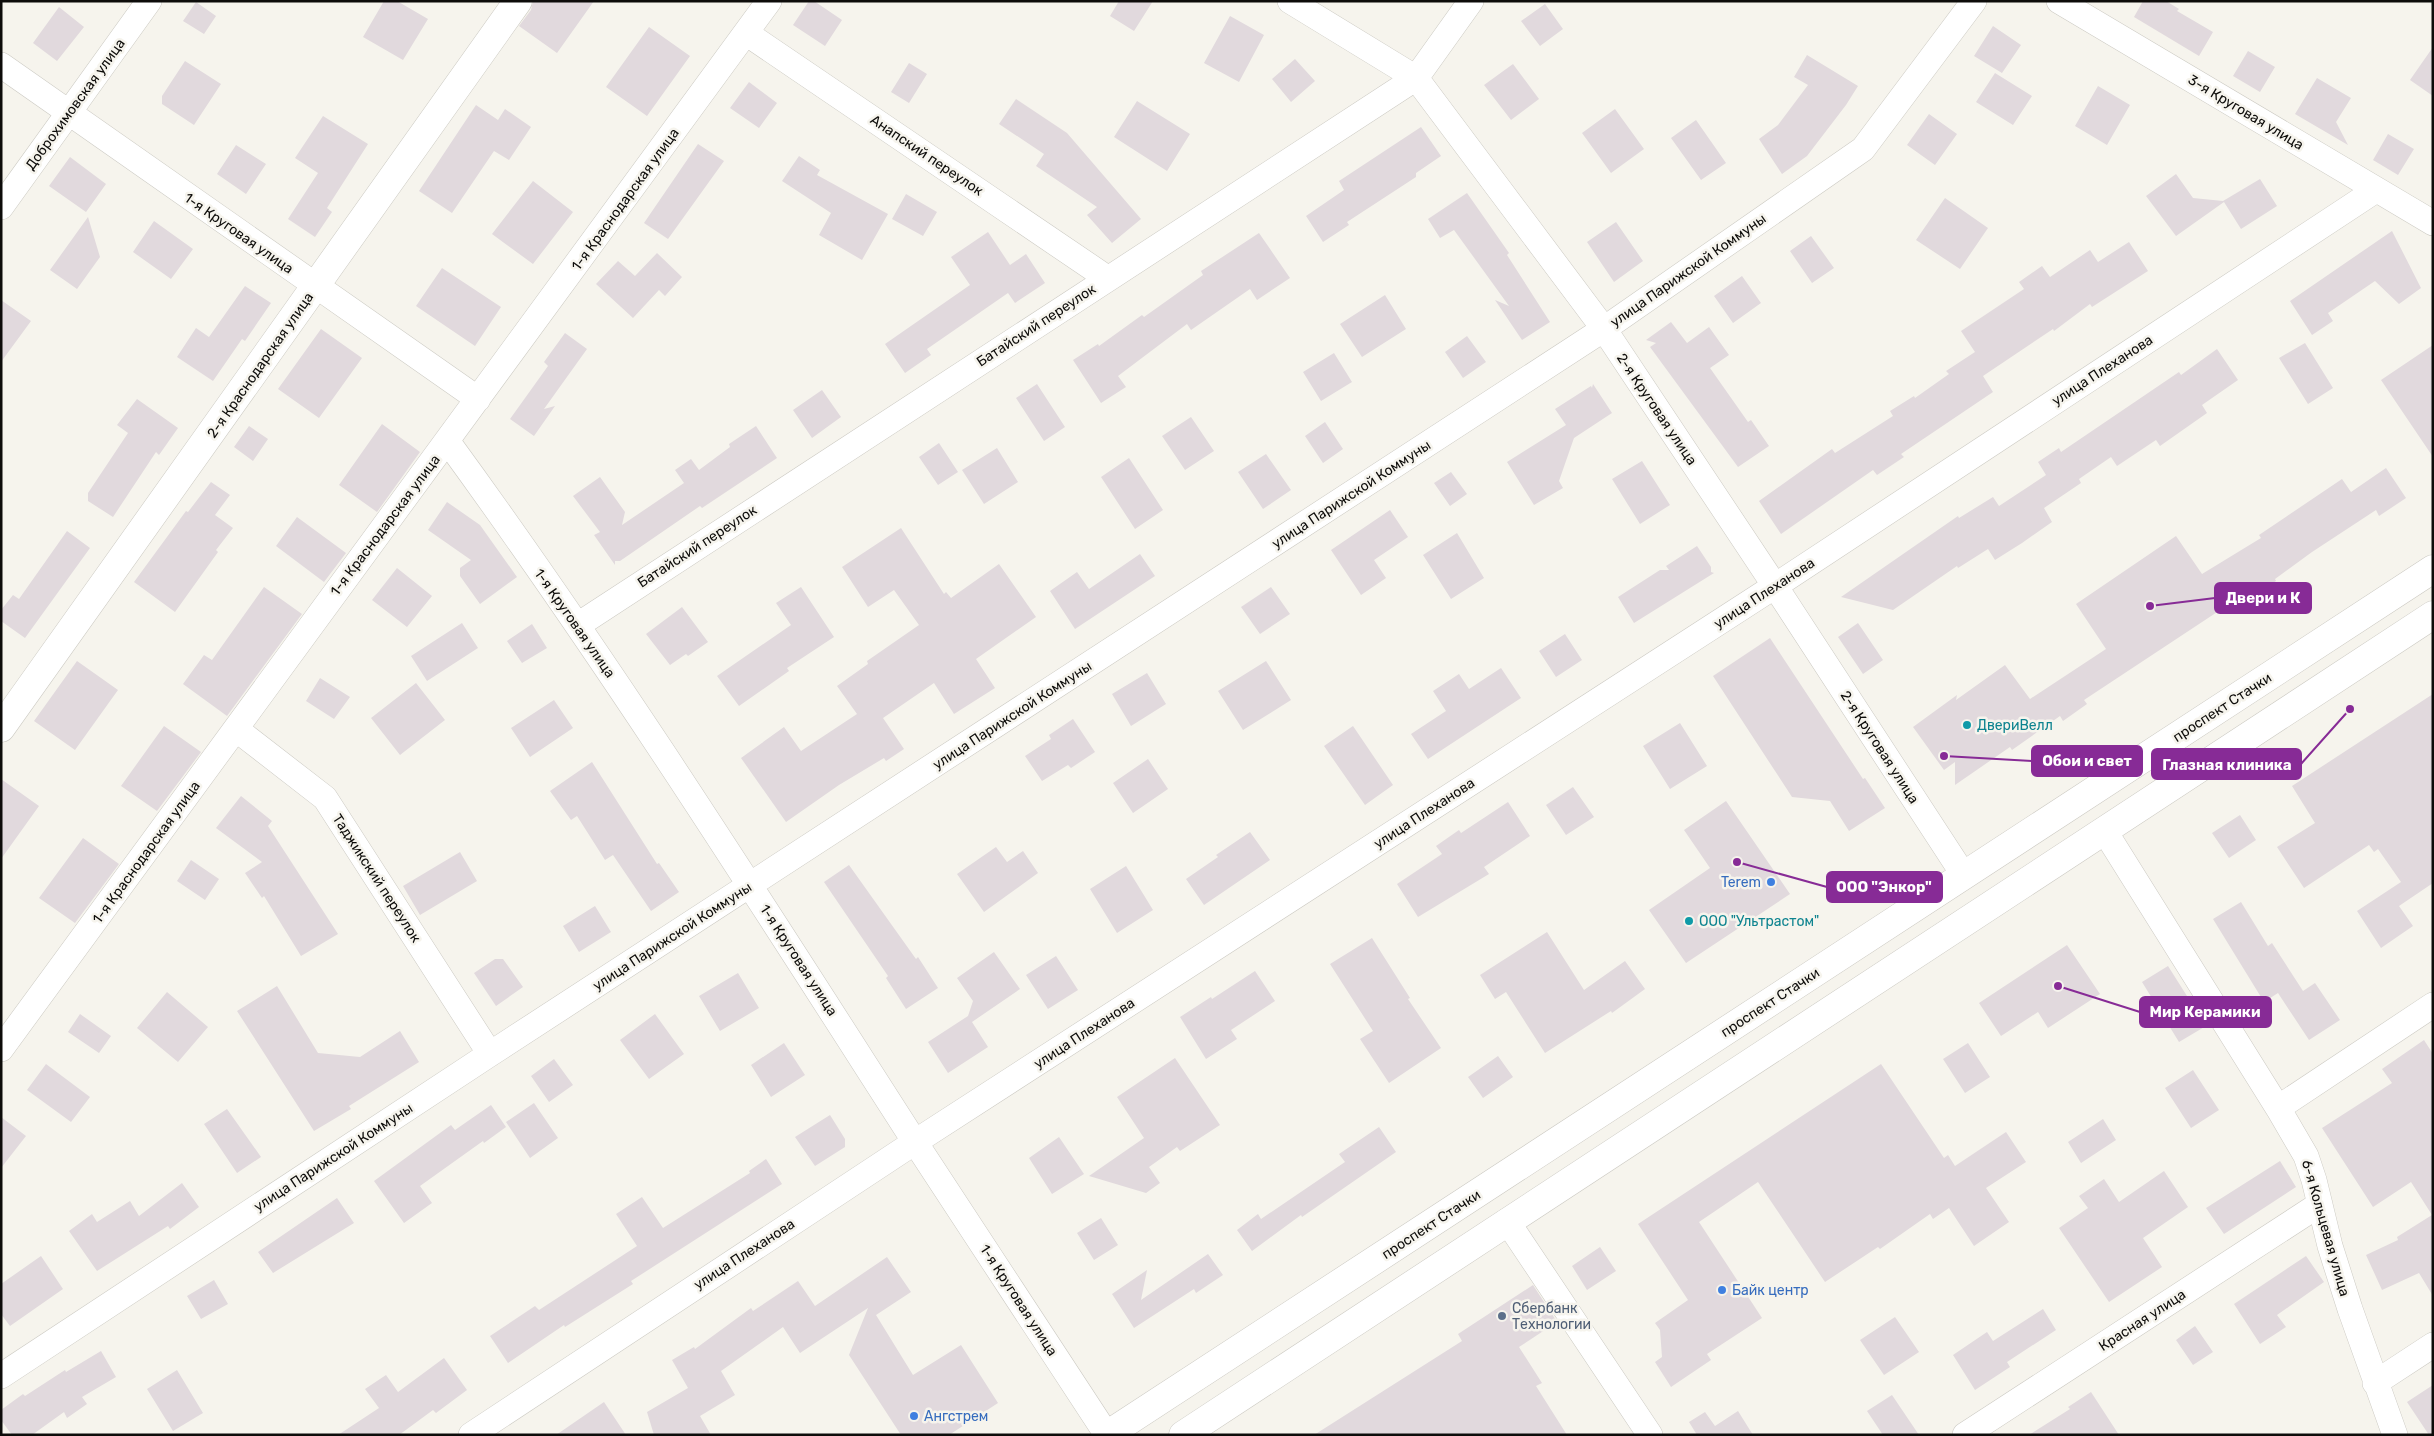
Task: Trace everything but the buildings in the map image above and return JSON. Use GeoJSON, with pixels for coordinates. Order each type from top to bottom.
{"type":"FeatureCollection","features":[{"type":"Feature","properties":{"kind":"main road","name":"2-я Краснодарская улица"},"geometry":{"type":"LineString","coordinates":[[1,728],[518,1]]}},
{"type":"Feature","properties":{"kind":"main road","name":"проспект Стачки"},"geometry":{"type":"LineString","coordinates":[[1107,1435],[1963,874],[2433,570]]}},
{"type":"Feature","properties":{"kind":"main road"},"geometry":{"type":"LineString","coordinates":[[1182,1435],[2433,615]]}},
{"type":"Feature","properties":{"kind":"street","name":"Доброхимовская улица"},"geometry":{"type":"LineString","coordinates":[[1,207],[149,1]]}},
{"type":"Feature","properties":{"kind":"street","name":"1-я Краснодарская улица"},"geometry":{"type":"LineString","coordinates":[[1,1049],[448,442],[769,1]]}},
{"type":"Feature","properties":{"kind":"street","name":"2-я Круговая улица"},"geometry":{"type":"LineString","coordinates":[[1290,1],[1416,78],[1604,329],[1963,874]]}},
{"type":"Feature","properties":{"kind":"street","name":"Батайский переулок"},"geometry":{"type":"LineString","coordinates":[[578,625],[1416,78],[1471,1]]}},
{"type":"Feature","properties":{"kind":"street","name":"улица Парижской Коммуны"},"geometry":{"type":"LineString","coordinates":[[1,1376],[490,1054],[1604,329],[1863,149],[1974,1]]}},
{"type":"Feature","properties":{"kind":"street","name":"3-я Круговая улица"},"geometry":{"type":"LineString","coordinates":[[2059,1],[2433,223]]}},
{"type":"Feature","properties":{"kind":"street","name":"Анапский переулок"},"geometry":{"type":"LineString","coordinates":[[746,33],[1107,278]]}},
{"type":"Feature","properties":{"kind":"street","name":"1-я Круговая улица"},"geometry":{"type":"LineString","coordinates":[[1,65],[478,400]]}},
{"type":"Feature","properties":{"kind":"street","name":"улица Плеханова"},"geometry":{"type":"LineString","coordinates":[[471,1435],[915,1142],[1775,586],[2376,190]]}},
{"type":"Feature","properties":{"kind":"street","name":"1-я Круговая улица"},"geometry":{"type":"LineString","coordinates":[[448,442],[578,625],[751,885],[915,1142],[1107,1435]]}},
{"type":"Feature","properties":{"kind":"street","name":"Таджикский переулок"},"geometry":{"type":"LineString","coordinates":[[236,729],[325,798],[490,1054]]}},
{"type":"Feature","properties":{"kind":"street","name":"6-я Кольцевая улица"},"geometry":{"type":"LineString","coordinates":[[2104,830],[2306,1156],[2330,1246],[2375,1383],[2395,1435]]}},
{"type":"Feature","properties":{"kind":"street"},"geometry":{"type":"LineString","coordinates":[[2278,1108],[2433,1005]]}},
{"type":"Feature","properties":{"kind":"street","name":"Красная улица"},"geometry":{"type":"LineString","coordinates":[[1965,1435],[2320,1204]]}},
{"type":"Feature","properties":{"kind":"street"},"geometry":{"type":"LineString","coordinates":[[1507,1221],[1650,1435]]}},
{"type":"Feature","properties":{"kind":"street"},"geometry":{"type":"LineString","coordinates":[[2375,1383],[2433,1346]]}},
{"type":"Feature","properties":{"kind":"place","name":"Двери и К"},"geometry":{"type":"Point","coordinates":[2150,606]}},
{"type":"Feature","properties":{"kind":"place","name":"Глазная клиника"},"geometry":{"type":"Point","coordinates":[2350,709]}},
{"type":"Feature","properties":{"kind":"place","name":"ДвериВелл"},"geometry":{"type":"Point","coordinates":[1967,725]}},
{"type":"Feature","properties":{"kind":"place","name":"Обои и свет"},"geometry":{"type":"Point","coordinates":[1944,756]}},
{"type":"Feature","properties":{"kind":"place","name":"ООО \"Энкор\""},"geometry":{"type":"Point","coordinates":[1737,862]}},
{"type":"Feature","properties":{"kind":"place","name":"Terem"},"geometry":{"type":"Point","coordinates":[1771,882]}},
{"type":"Feature","properties":{"kind":"place","name":"ООО \"Ультрастом\""},"geometry":{"type":"Point","coordinates":[1689,921]}},
{"type":"Feature","properties":{"kind":"place","name":"Мир Керамики"},"geometry":{"type":"Point","coordinates":[2058,986]}},
{"type":"Feature","properties":{"kind":"place","name":"Байк центр"},"geometry":{"type":"Point","coordinates":[1722,1290]}},
{"type":"Feature","properties":{"kind":"place","name":"Сбербанк Технологии"},"geometry":{"type":"Point","coordinates":[1502,1316]}},
{"type":"Feature","properties":{"kind":"place","name":"Ангстрем"},"geometry":{"type":"Point","coordinates":[914,1416]}}]}
